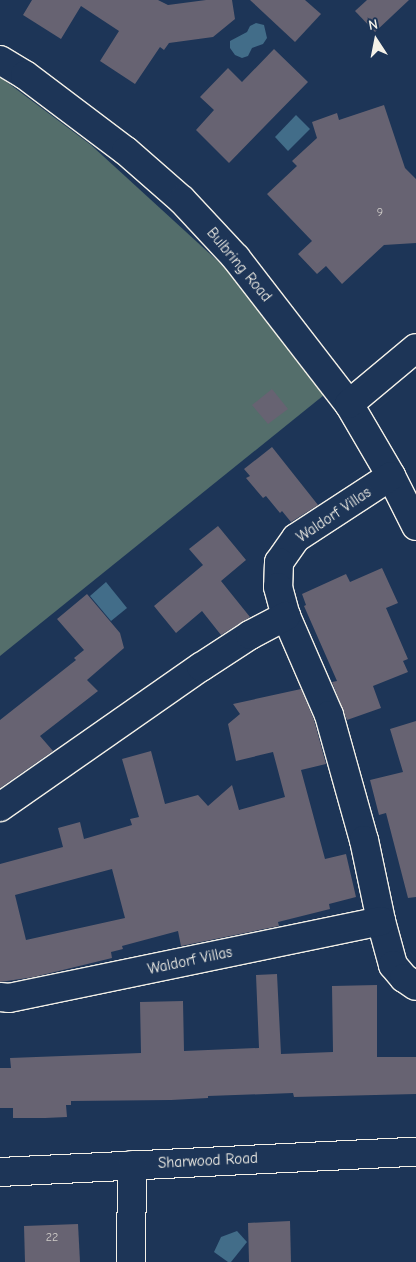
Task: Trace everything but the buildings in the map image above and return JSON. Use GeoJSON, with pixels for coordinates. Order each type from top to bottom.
{"type":"FeatureCollection","features":[{"type":"Feature","properties":{"kind":"street","name":"Bulbring Road"},"geometry":{"type":"LineString","coordinates":[[0,60],[25,75],[126,151],[182,200],[236,258],[350,404],[391,476],[416,526]]}},
{"type":"Feature","properties":{"kind":"street"},"geometry":{"type":"LineString","coordinates":[[350,404],[416,348]]}},
{"type":"Feature","properties":{"kind":"street","name":"Waldorf Villas"},"geometry":{"type":"LineString","coordinates":[[391,476],[296,538],[279,562],[278,587],[286,616],[329,715],[364,840],[381,921],[393,965],[404,978],[416,986]]}},
{"type":"Feature","properties":{"kind":"street"},"geometry":{"type":"LineString","coordinates":[[0,807],[201,667],[250,635],[286,616]]}},
{"type":"Feature","properties":{"kind":"street","name":"Waldorf Villas"},"geometry":{"type":"LineString","coordinates":[[0,997],[9,998],[381,921]]}},
{"type":"Feature","properties":{"kind":"street","name":"Sharwood Road"},"geometry":{"type":"LineString","coordinates":[[0,1172],[416,1152]]}},
{"type":"Feature","properties":{"kind":"street"},"geometry":{"type":"LineString","coordinates":[[131,1262],[132,1165]]}},
{"type":"Feature","properties":{"kind":"green space"},"geometry":{"type":"Polygon","coordinates":[[[0,77],[91,145],[232,274],[324,395],[0,656],[0,77]]]}},
{"type":"Feature","properties":{"kind":"water"},"geometry":{"type":"Polygon","coordinates":[[[256,23],[264,25],[267,38],[263,44],[252,48],[248,56],[242,58],[235,55],[230,48],[230,41],[247,32],[250,26],[256,23]]]}},
{"type":"Feature","properties":{"kind":"water"},"geometry":{"type":"Polygon","coordinates":[[[296,115],[310,129],[288,151],[275,137],[296,115]]]}},
{"type":"Feature","properties":{"kind":"water"},"geometry":{"type":"Polygon","coordinates":[[[106,582],[127,608],[111,621],[90,596],[106,582]]]}},
{"type":"Feature","properties":{"kind":"water"},"geometry":{"type":"Polygon","coordinates":[[[237,1231],[247,1242],[231,1262],[228,1262],[214,1252],[221,1237],[237,1231]]]}}]}
